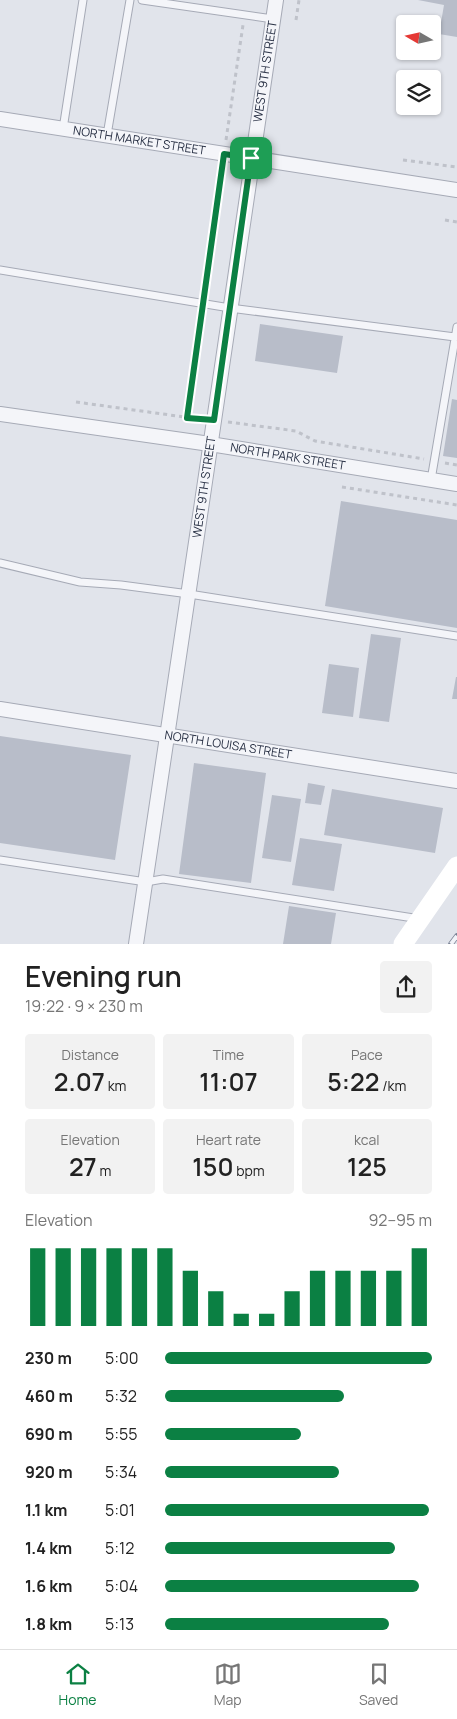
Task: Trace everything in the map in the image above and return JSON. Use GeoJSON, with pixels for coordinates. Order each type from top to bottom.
{"type":"FeatureCollection","features":[{"type":"Feature","properties":{"kind":"street","name":"WEST 9TH STREET"},"geometry":{"type":"LineString","coordinates":[[136,944],[169,735],[251,158],[276,0]]}},
{"type":"Feature","properties":{"kind":"street","name":"NORTH MARKET STREET"},"geometry":{"type":"LineString","coordinates":[[0,119],[457,190]]}},
{"type":"Feature","properties":{"kind":"street","name":"NORTH PARK STREET"},"geometry":{"type":"LineString","coordinates":[[0,414],[210,444],[457,484]]}},
{"type":"Feature","properties":{"kind":"street","name":"NORTH LOUISA STREET"},"geometry":{"type":"LineString","coordinates":[[0,709],[457,781]]}},
{"type":"Feature","properties":{"kind":"street"},"geometry":{"type":"LineString","coordinates":[[403,944],[457,866]]}},
{"type":"Feature","properties":{"kind":"lane"},"geometry":{"type":"LineString","coordinates":[[63,129],[84,0]]}},
{"type":"Feature","properties":{"kind":"lane"},"geometry":{"type":"LineString","coordinates":[[107,136],[130,0]]}},
{"type":"Feature","properties":{"kind":"lane"},"geometry":{"type":"LineString","coordinates":[[142,0],[172,2],[273,19]]}},
{"type":"Feature","properties":{"kind":"lane"},"geometry":{"type":"LineString","coordinates":[[0,270],[230,308],[456,337]]}},
{"type":"Feature","properties":{"kind":"lane"},"geometry":{"type":"LineString","coordinates":[[431,480],[457,327]]}},
{"type":"Feature","properties":{"kind":"lane"},"geometry":{"type":"LineString","coordinates":[[0,563],[80,582],[121,585],[189,594],[457,636]]}},
{"type":"Feature","properties":{"kind":"lane"},"geometry":{"type":"LineString","coordinates":[[0,860],[146,882],[163,879],[421,919]]}},
{"type":"Feature","properties":{"kind":"path"},"geometry":{"type":"LineString","coordinates":[[296,20],[299,0]]}},
{"type":"Feature","properties":{"kind":"path"},"geometry":{"type":"LineString","coordinates":[[187,418],[244,15]]}},
{"type":"Feature","properties":{"kind":"path"},"geometry":{"type":"LineString","coordinates":[[403,160],[457,167]]}},
{"type":"Feature","properties":{"kind":"path"},"geometry":{"type":"LineString","coordinates":[[445,220],[457,222]]}},
{"type":"Feature","properties":{"kind":"path"},"geometry":{"type":"LineString","coordinates":[[76,402],[296,431],[314,441],[457,465]]}},
{"type":"Feature","properties":{"kind":"path"},"geometry":{"type":"LineString","coordinates":[[342,487],[457,505]]}},
{"type":"Feature","properties":{"kind":"building"},"geometry":{"type":"Polygon","coordinates":[[[418,0],[457,0],[457,37],[441,34],[444,5],[418,0]]]}},
{"type":"Feature","properties":{"kind":"building"},"geometry":{"type":"Polygon","coordinates":[[[260,324],[343,336],[337,373],[255,361],[260,324]]]}},
{"type":"Feature","properties":{"kind":"building"},"geometry":{"type":"Polygon","coordinates":[[[452,399],[457,400],[457,458],[443,456],[452,399]]]}},
{"type":"Feature","properties":{"kind":"building"},"geometry":{"type":"Polygon","coordinates":[[[341,501],[457,520],[457,628],[325,606],[341,501]]]}},
{"type":"Feature","properties":{"kind":"building"},"geometry":{"type":"Polygon","coordinates":[[[371,634],[401,638],[389,722],[359,718],[371,634]]]}},
{"type":"Feature","properties":{"kind":"building"},"geometry":{"type":"Polygon","coordinates":[[[329,664],[359,668],[353,717],[322,713],[329,664]]]}},
{"type":"Feature","properties":{"kind":"building"},"geometry":{"type":"Polygon","coordinates":[[[456,677],[457,699],[452,699],[456,677]]]}},
{"type":"Feature","properties":{"kind":"building"},"geometry":{"type":"Polygon","coordinates":[[[0,736],[131,755],[115,860],[0,843],[0,736]]]}},
{"type":"Feature","properties":{"kind":"building"},"geometry":{"type":"Polygon","coordinates":[[[194,763],[266,773],[251,883],[179,874],[194,763]]]}},
{"type":"Feature","properties":{"kind":"building"},"geometry":{"type":"Polygon","coordinates":[[[308,783],[325,786],[321,805],[305,803],[308,783]]]}},
{"type":"Feature","properties":{"kind":"building"},"geometry":{"type":"Polygon","coordinates":[[[332,789],[443,808],[435,853],[324,835],[332,789]]]}},
{"type":"Feature","properties":{"kind":"building"},"geometry":{"type":"Polygon","coordinates":[[[272,795],[301,799],[291,862],[262,858],[272,795]]]}},
{"type":"Feature","properties":{"kind":"building"},"geometry":{"type":"Polygon","coordinates":[[[300,838],[342,844],[334,891],[292,885],[300,838]]]}},
{"type":"Feature","properties":{"kind":"building"},"geometry":{"type":"Polygon","coordinates":[[[289,906],[336,913],[331,944],[283,944],[289,906]]]}},
{"type":"Feature","properties":{"kind":"railway"},"geometry":{"type":"LineString","coordinates":[[451,944],[457,936]]}},
{"type":"Feature","properties":{"kind":"route"},"geometry":{"type":"LineString","coordinates":[[224,154],[251,158],[214,420],[187,418],[224,154]]}}]}
